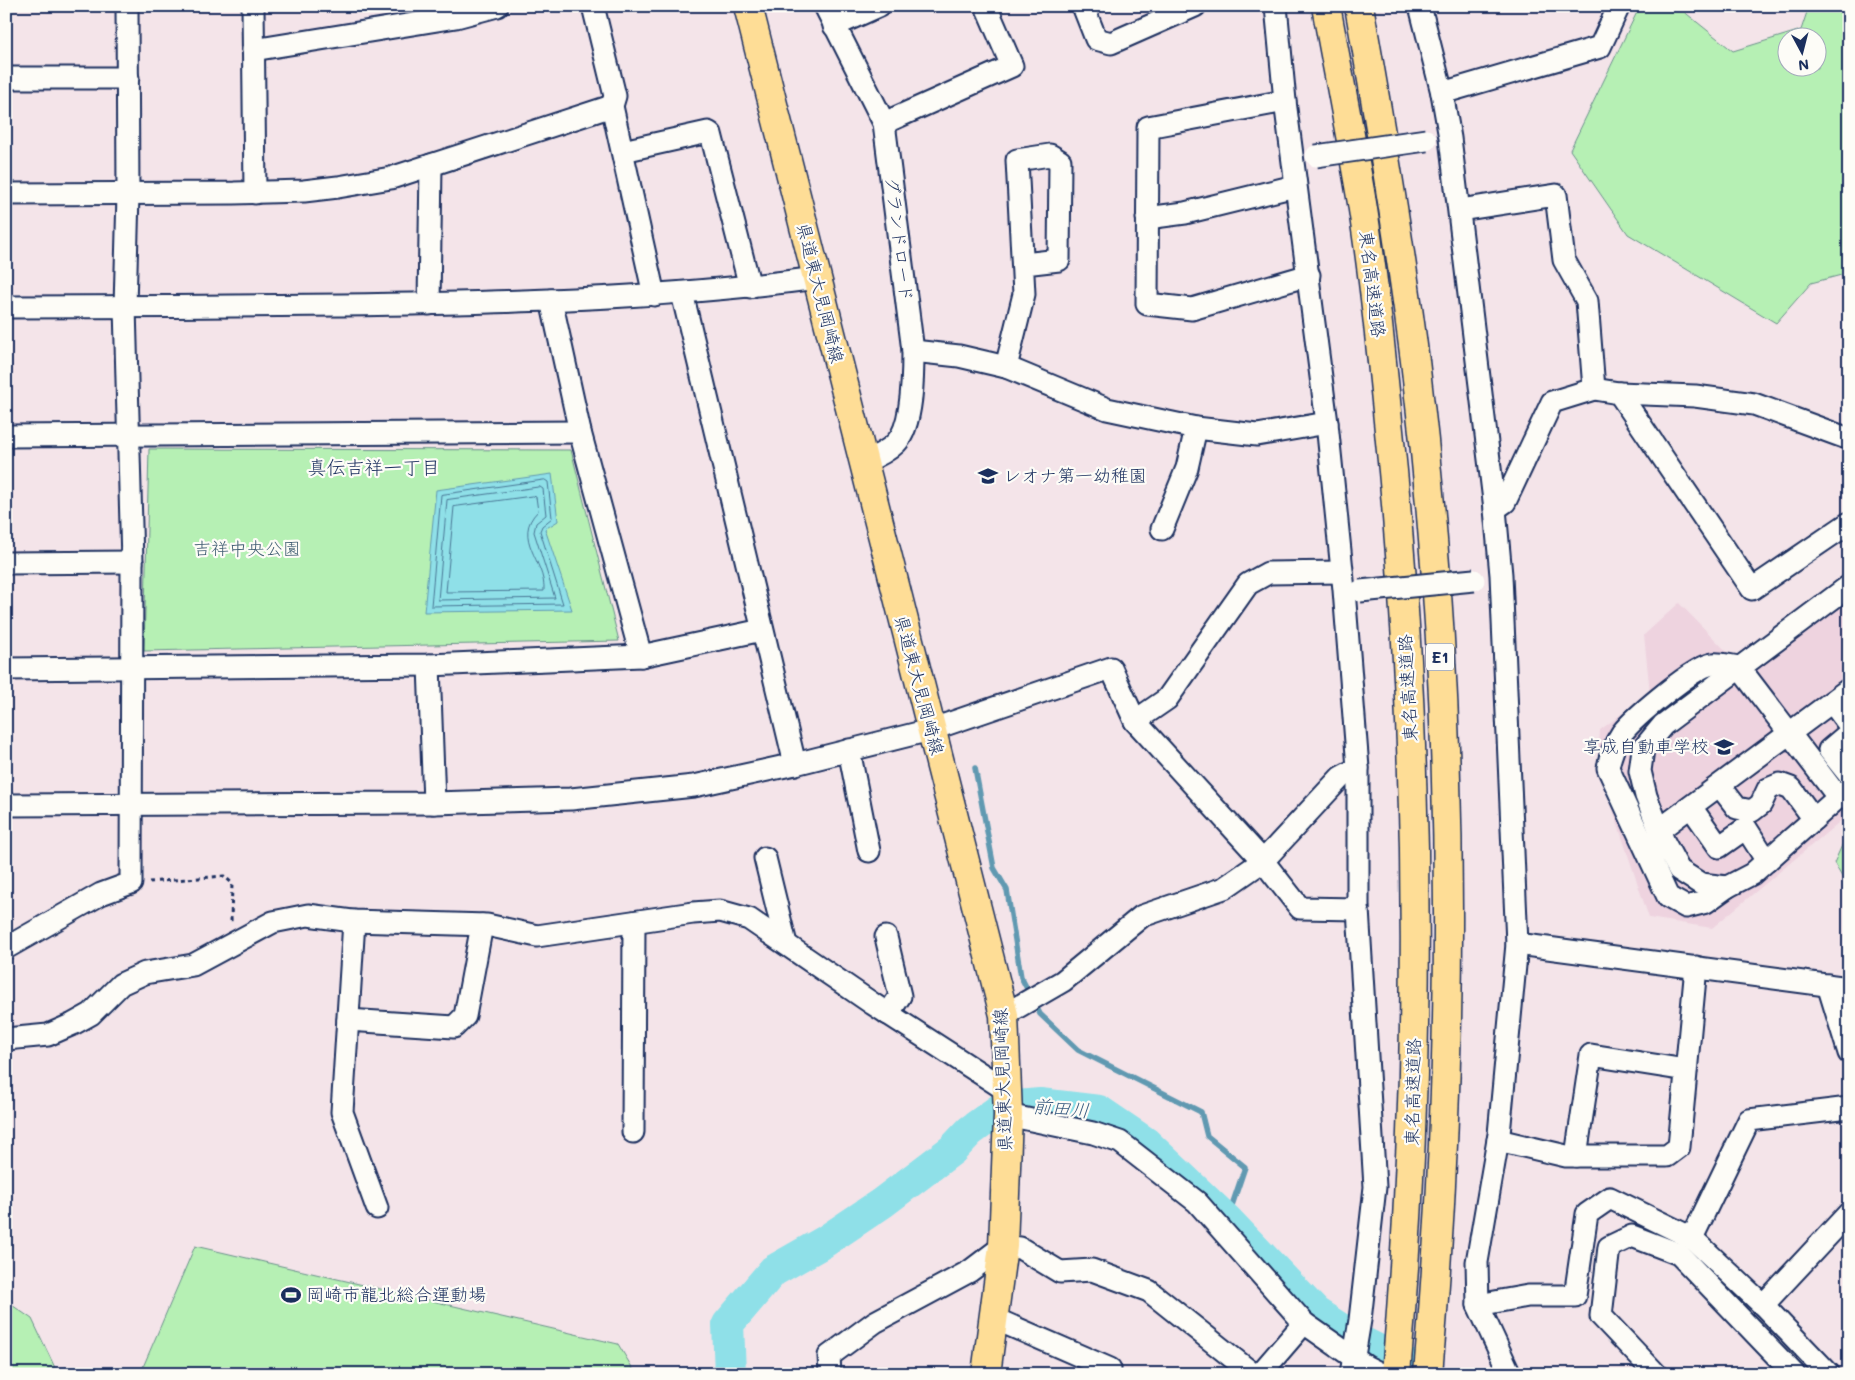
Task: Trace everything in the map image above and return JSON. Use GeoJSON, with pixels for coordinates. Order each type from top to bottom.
{"type":"FeatureCollection","features":[{"type":"Feature","properties":{"kind":"main road","name":"県道東大見岡崎線"},"geometry":{"type":"LineString","coordinates":[[748,6],[862,463],[930,730],[955,817],[1004,1015],[1007,1103],[1003,1246],[986,1374]]}},
{"type":"Feature","properties":{"kind":"main road","name":"東名高速道路"},"geometry":{"type":"LineString","coordinates":[[1326,6],[1362,205],[1383,367],[1399,537],[1410,702],[1416,918],[1413,1126],[1396,1374]]}},
{"type":"Feature","properties":{"kind":"main road","name":"東名高速道路"},"geometry":{"type":"LineString","coordinates":[[1359,6],[1393,200],[1415,363],[1432,536],[1443,698],[1448,935],[1444,1128],[1434,1312],[1428,1374]]}},
{"type":"Feature","properties":{"kind":"street"},"geometry":{"type":"LineString","coordinates":[[6,948],[101,894],[131,883],[130,669],[132,562],[127,435],[125,307],[128,194],[127,6]]}},
{"type":"Feature","properties":{"kind":"street"},"geometry":{"type":"LineString","coordinates":[[253,6],[255,193]]}},
{"type":"Feature","properties":{"kind":"street"},"geometry":{"type":"LineString","coordinates":[[253,50],[456,17],[497,6]]}},
{"type":"Feature","properties":{"kind":"street"},"geometry":{"type":"LineString","coordinates":[[593,6],[615,96],[612,106],[654,295]]}},
{"type":"Feature","properties":{"kind":"street","name":"グランドロード"},"geometry":{"type":"LineString","coordinates":[[825,6],[884,123],[913,351],[914,386],[909,412],[898,442],[880,455],[862,463]]}},
{"type":"Feature","properties":{"kind":"street"},"geometry":{"type":"LineString","coordinates":[[834,26],[879,6]]}},
{"type":"Feature","properties":{"kind":"street"},"geometry":{"type":"LineString","coordinates":[[884,123],[1012,66],[986,6]]}},
{"type":"Feature","properties":{"kind":"street"},"geometry":{"type":"LineString","coordinates":[[1083,6],[1096,39],[1111,42],[1195,6]]}},
{"type":"Feature","properties":{"kind":"street"},"geometry":{"type":"LineString","coordinates":[[1276,6],[1285,102],[1294,161],[1295,186],[1309,275],[1349,584],[1358,768],[1358,909],[1376,1187],[1360,1320],[1352,1365]]}},
{"type":"Feature","properties":{"kind":"street"},"geometry":{"type":"LineString","coordinates":[[1420,6],[1442,93],[1450,138],[1495,509],[1501,575],[1517,944],[1498,1140],[1476,1262],[1478,1305],[1510,1374]]}},
{"type":"Feature","properties":{"kind":"street"},"geometry":{"type":"LineString","coordinates":[[1442,93],[1600,47],[1619,6]]}},
{"type":"Feature","properties":{"kind":"street"},"geometry":{"type":"LineString","coordinates":[[6,78],[128,78]]}},
{"type":"Feature","properties":{"kind":"street"},"geometry":{"type":"LineString","coordinates":[[1285,102],[1148,127],[1147,304],[1192,309],[1309,275]]}},
{"type":"Feature","properties":{"kind":"street"},"geometry":{"type":"LineString","coordinates":[[6,194],[304,192],[391,178],[612,106]]}},
{"type":"Feature","properties":{"kind":"street"},"geometry":{"type":"LineString","coordinates":[[623,151],[708,132],[711,134],[750,287]]}},
{"type":"Feature","properties":{"kind":"street"},"geometry":{"type":"LineString","coordinates":[[1294,161],[1316,156],[1450,138]]}},
{"type":"Feature","properties":{"kind":"street"},"geometry":{"type":"LineString","coordinates":[[1006,367],[1024,294],[1024,264],[1017,160],[1050,155],[1060,161],[1059,260],[1024,264]]}},
{"type":"Feature","properties":{"kind":"street"},"geometry":{"type":"LineString","coordinates":[[429,304],[430,165]]}},
{"type":"Feature","properties":{"kind":"street"},"geometry":{"type":"LineString","coordinates":[[1147,218],[1185,212],[1295,186]]}},
{"type":"Feature","properties":{"kind":"street"},"geometry":{"type":"LineString","coordinates":[[1460,210],[1556,196],[1564,260],[1587,301],[1594,389]]}},
{"type":"Feature","properties":{"kind":"street"},"geometry":{"type":"LineString","coordinates":[[6,307],[429,304],[551,300],[682,293],[750,287],[817,278]]}},
{"type":"Feature","properties":{"kind":"street"},"geometry":{"type":"LineString","coordinates":[[682,293],[795,764]]}},
{"type":"Feature","properties":{"kind":"street"},"geometry":{"type":"LineString","coordinates":[[551,300],[580,432],[641,656]]}},
{"type":"Feature","properties":{"kind":"street"},"geometry":{"type":"LineString","coordinates":[[913,351],[959,356],[1006,367],[1107,409],[1196,428],[1257,435],[1327,423]]}},
{"type":"Feature","properties":{"kind":"street"},"geometry":{"type":"LineString","coordinates":[[1495,509],[1505,502],[1552,402],[1594,389],[1619,393],[1695,396],[1754,404],[1849,439]]}},
{"type":"Feature","properties":{"kind":"street"},"geometry":{"type":"LineString","coordinates":[[1619,393],[1752,589],[1849,523]]}},
{"type":"Feature","properties":{"kind":"street"},"geometry":{"type":"LineString","coordinates":[[1162,529],[1188,468],[1196,428]]}},
{"type":"Feature","properties":{"kind":"street"},"geometry":{"type":"LineString","coordinates":[[6,436],[580,432]]}},
{"type":"Feature","properties":{"kind":"street"},"geometry":{"type":"LineString","coordinates":[[6,563],[132,562]]}},
{"type":"Feature","properties":{"kind":"street"},"geometry":{"type":"LineString","coordinates":[[1135,721],[1167,699],[1248,584],[1268,573],[1349,584],[1474,580],[1501,575]]}},
{"type":"Feature","properties":{"kind":"street"},"geometry":{"type":"LineString","coordinates":[[1726,887],[1701,884],[1679,870],[1659,830],[1646,796],[1640,771],[1643,749],[1663,725],[1849,586]]}},
{"type":"Feature","properties":{"kind":"street"},"geometry":{"type":"LineString","coordinates":[[6,669],[429,665],[641,656],[762,630]]}},
{"type":"Feature","properties":{"kind":"street"},"geometry":{"type":"LineString","coordinates":[[1714,664],[1739,667],[1790,734],[1843,792],[1752,874],[1726,887],[1706,902],[1686,907],[1668,897],[1608,768],[1610,753],[1623,732],[1683,678],[1702,667],[1714,664]]}},
{"type":"Feature","properties":{"kind":"street"},"geometry":{"type":"LineString","coordinates":[[429,665],[434,803]]}},
{"type":"Feature","properties":{"kind":"street"},"geometry":{"type":"LineString","coordinates":[[6,805],[434,803],[571,799],[694,786],[795,764],[930,730],[1111,668],[1135,721],[1263,861],[1300,908],[1358,909]]}},
{"type":"Feature","properties":{"kind":"street"},"geometry":{"type":"LineString","coordinates":[[1659,830],[1849,689]]}},
{"type":"Feature","properties":{"kind":"street"},"geometry":{"type":"LineString","coordinates":[[1832,702],[1849,725]]}},
{"type":"Feature","properties":{"kind":"street"},"geometry":{"type":"LineString","coordinates":[[1849,733],[1829,750],[1849,775]]}},
{"type":"Feature","properties":{"kind":"street"},"geometry":{"type":"LineString","coordinates":[[849,750],[869,852]]}},
{"type":"Feature","properties":{"kind":"street"},"geometry":{"type":"LineString","coordinates":[[1004,1015],[1063,981],[1142,916],[1224,888],[1263,861],[1341,778],[1358,768]]}},
{"type":"Feature","properties":{"kind":"street"},"geometry":{"type":"LineString","coordinates":[[1720,786],[1736,808],[1752,811],[1761,804],[1768,789],[1780,784],[1791,788],[1814,820]]}},
{"type":"Feature","properties":{"kind":"street"},"geometry":{"type":"LineString","coordinates":[[1691,807],[1719,847],[1746,828],[1767,861]]}},
{"type":"Feature","properties":{"kind":"street"},"geometry":{"type":"LineString","coordinates":[[765,858],[786,944]]}},
{"type":"Feature","properties":{"kind":"street"},"geometry":{"type":"LineString","coordinates":[[6,1039],[48,1035],[91,1014],[121,984],[145,973],[193,965],[273,922],[308,915],[354,921],[482,925],[537,936],[720,912],[749,919],[888,1014],[1007,1103],[1120,1142],[1197,1202],[1304,1323],[1352,1365],[1367,1367],[1381,1374]]}},
{"type":"Feature","properties":{"kind":"street"},"geometry":{"type":"LineString","coordinates":[[354,921],[342,1112],[377,1208]]}},
{"type":"Feature","properties":{"kind":"street"},"geometry":{"type":"LineString","coordinates":[[633,1132],[634,922]]}},
{"type":"Feature","properties":{"kind":"street"},"geometry":{"type":"LineString","coordinates":[[348,1020],[454,1027],[465,1016],[482,925]]}},
{"type":"Feature","properties":{"kind":"street"},"geometry":{"type":"LineString","coordinates":[[886,937],[900,996],[888,1014]]}},
{"type":"Feature","properties":{"kind":"street"},"geometry":{"type":"LineString","coordinates":[[1517,944],[1849,988]]}},
{"type":"Feature","properties":{"kind":"street"},"geometry":{"type":"LineString","coordinates":[[1498,1140],[1566,1156],[1667,1156],[1679,1147],[1696,967]]}},
{"type":"Feature","properties":{"kind":"street"},"geometry":{"type":"LineString","coordinates":[[1828,985],[1849,1053]]}},
{"type":"Feature","properties":{"kind":"street"},"geometry":{"type":"LineString","coordinates":[[1576,1156],[1590,1055],[1686,1070]]}},
{"type":"Feature","properties":{"kind":"street"},"geometry":{"type":"LineString","coordinates":[[1692,1238],[1750,1120],[1849,1108]]}},
{"type":"Feature","properties":{"kind":"street"},"geometry":{"type":"LineString","coordinates":[[1478,1305],[1528,1296],[1575,1296],[1586,1214],[1610,1198],[1692,1238],[1763,1305],[1829,1374]]}},
{"type":"Feature","properties":{"kind":"street"},"geometry":{"type":"LineString","coordinates":[[1763,1305],[1849,1213]]}},
{"type":"Feature","properties":{"kind":"street"},"geometry":{"type":"LineString","coordinates":[[1656,1374],[1601,1316],[1609,1247],[1632,1236],[1679,1254],[1794,1374]]}},
{"type":"Feature","properties":{"kind":"street"},"geometry":{"type":"LineString","coordinates":[[830,1374],[829,1356],[875,1322],[970,1271],[1003,1246],[1020,1248],[1060,1272],[1092,1270],[1149,1291],[1254,1374]]}},
{"type":"Feature","properties":{"kind":"street"},"geometry":{"type":"LineString","coordinates":[[993,1318],[1110,1369]]}},
{"type":"Feature","properties":{"kind":"street"},"geometry":{"type":"LineString","coordinates":[[1260,1374],[1304,1323]]}},
{"type":"Feature","properties":{"kind":"path"},"geometry":{"type":"LineString","coordinates":[[131,883],[224,876],[229,878],[232,883],[230,946]]}},
{"type":"Feature","properties":{"kind":"shaded area","name":"享成自動車学校"},"geometry":{"type":"Polygon","coordinates":[[[1849,582],[1849,814],[1712,928],[1649,918],[1598,765],[1600,730],[1650,693],[1644,635],[1679,603],[1736,661],[1849,582]]]}},
{"type":"Feature","properties":{"kind":"green space"},"geometry":{"type":"Polygon","coordinates":[[[1640,6],[1677,6],[1733,51],[1778,37],[1778,78],[1828,78],[1828,28],[1802,28],[1809,6],[1849,6],[1849,273],[1811,283],[1776,323],[1628,234],[1570,150],[1640,6]]]}},
{"type":"Feature","properties":{"kind":"green space","name":"吉祥中央公園"},"geometry":{"type":"Polygon","coordinates":[[[149,449],[571,450],[619,641],[144,651],[149,449]]]}},
{"type":"Feature","properties":{"kind":"green space"},"geometry":{"type":"Polygon","coordinates":[[[1849,830],[1849,889],[1834,863],[1849,830]]]}},
{"type":"Feature","properties":{"kind":"green space","name":"岡崎市龍北総合運動場"},"geometry":{"type":"Polygon","coordinates":[[[195,1246],[618,1344],[636,1374],[140,1374],[195,1246]]]}},
{"type":"Feature","properties":{"kind":"green space"},"geometry":{"type":"Polygon","coordinates":[[[6,1301],[32,1319],[58,1374],[6,1374],[6,1301]]]}},
{"type":"Feature","properties":{"kind":"water"},"geometry":{"type":"Polygon","coordinates":[[[552,474],[558,521],[545,529],[572,610],[424,612],[436,490],[552,474]]]}},
{"type":"Feature","properties":{"kind":"waterway"},"geometry":{"type":"LineString","coordinates":[[975,768],[994,868],[1007,890],[1021,977],[1040,1014],[1078,1050],[1201,1112],[1207,1136],[1245,1167],[1227,1220]]}},
{"type":"Feature","properties":{"kind":"waterway","name":"前田川"},"geometry":{"type":"LineString","coordinates":[[730,1374],[728,1324],[773,1271],[824,1242],[882,1203],[952,1150],[970,1131],[1003,1107],[1040,1104],[1099,1111],[1146,1143],[1227,1220],[1316,1313],[1356,1339],[1426,1374]]}},
{"type":"Feature","properties":{"kind":"place","name":"レオナ第一幼稚園"},"geometry":{"type":"Point","coordinates":[988,476]}},
{"type":"Feature","properties":{"kind":"place","name":"享成自動車学校"},"geometry":{"type":"Point","coordinates":[1724,747]}},
{"type":"Feature","properties":{"kind":"place","name":"岡崎市龍北総合運動場"},"geometry":{"type":"Point","coordinates":[291,1295]}},
{"type":"Feature","properties":{"kind":"district","name":"真伝吉祥一丁目"},"geometry":{"type":"Point","coordinates":[374,467]}}]}
